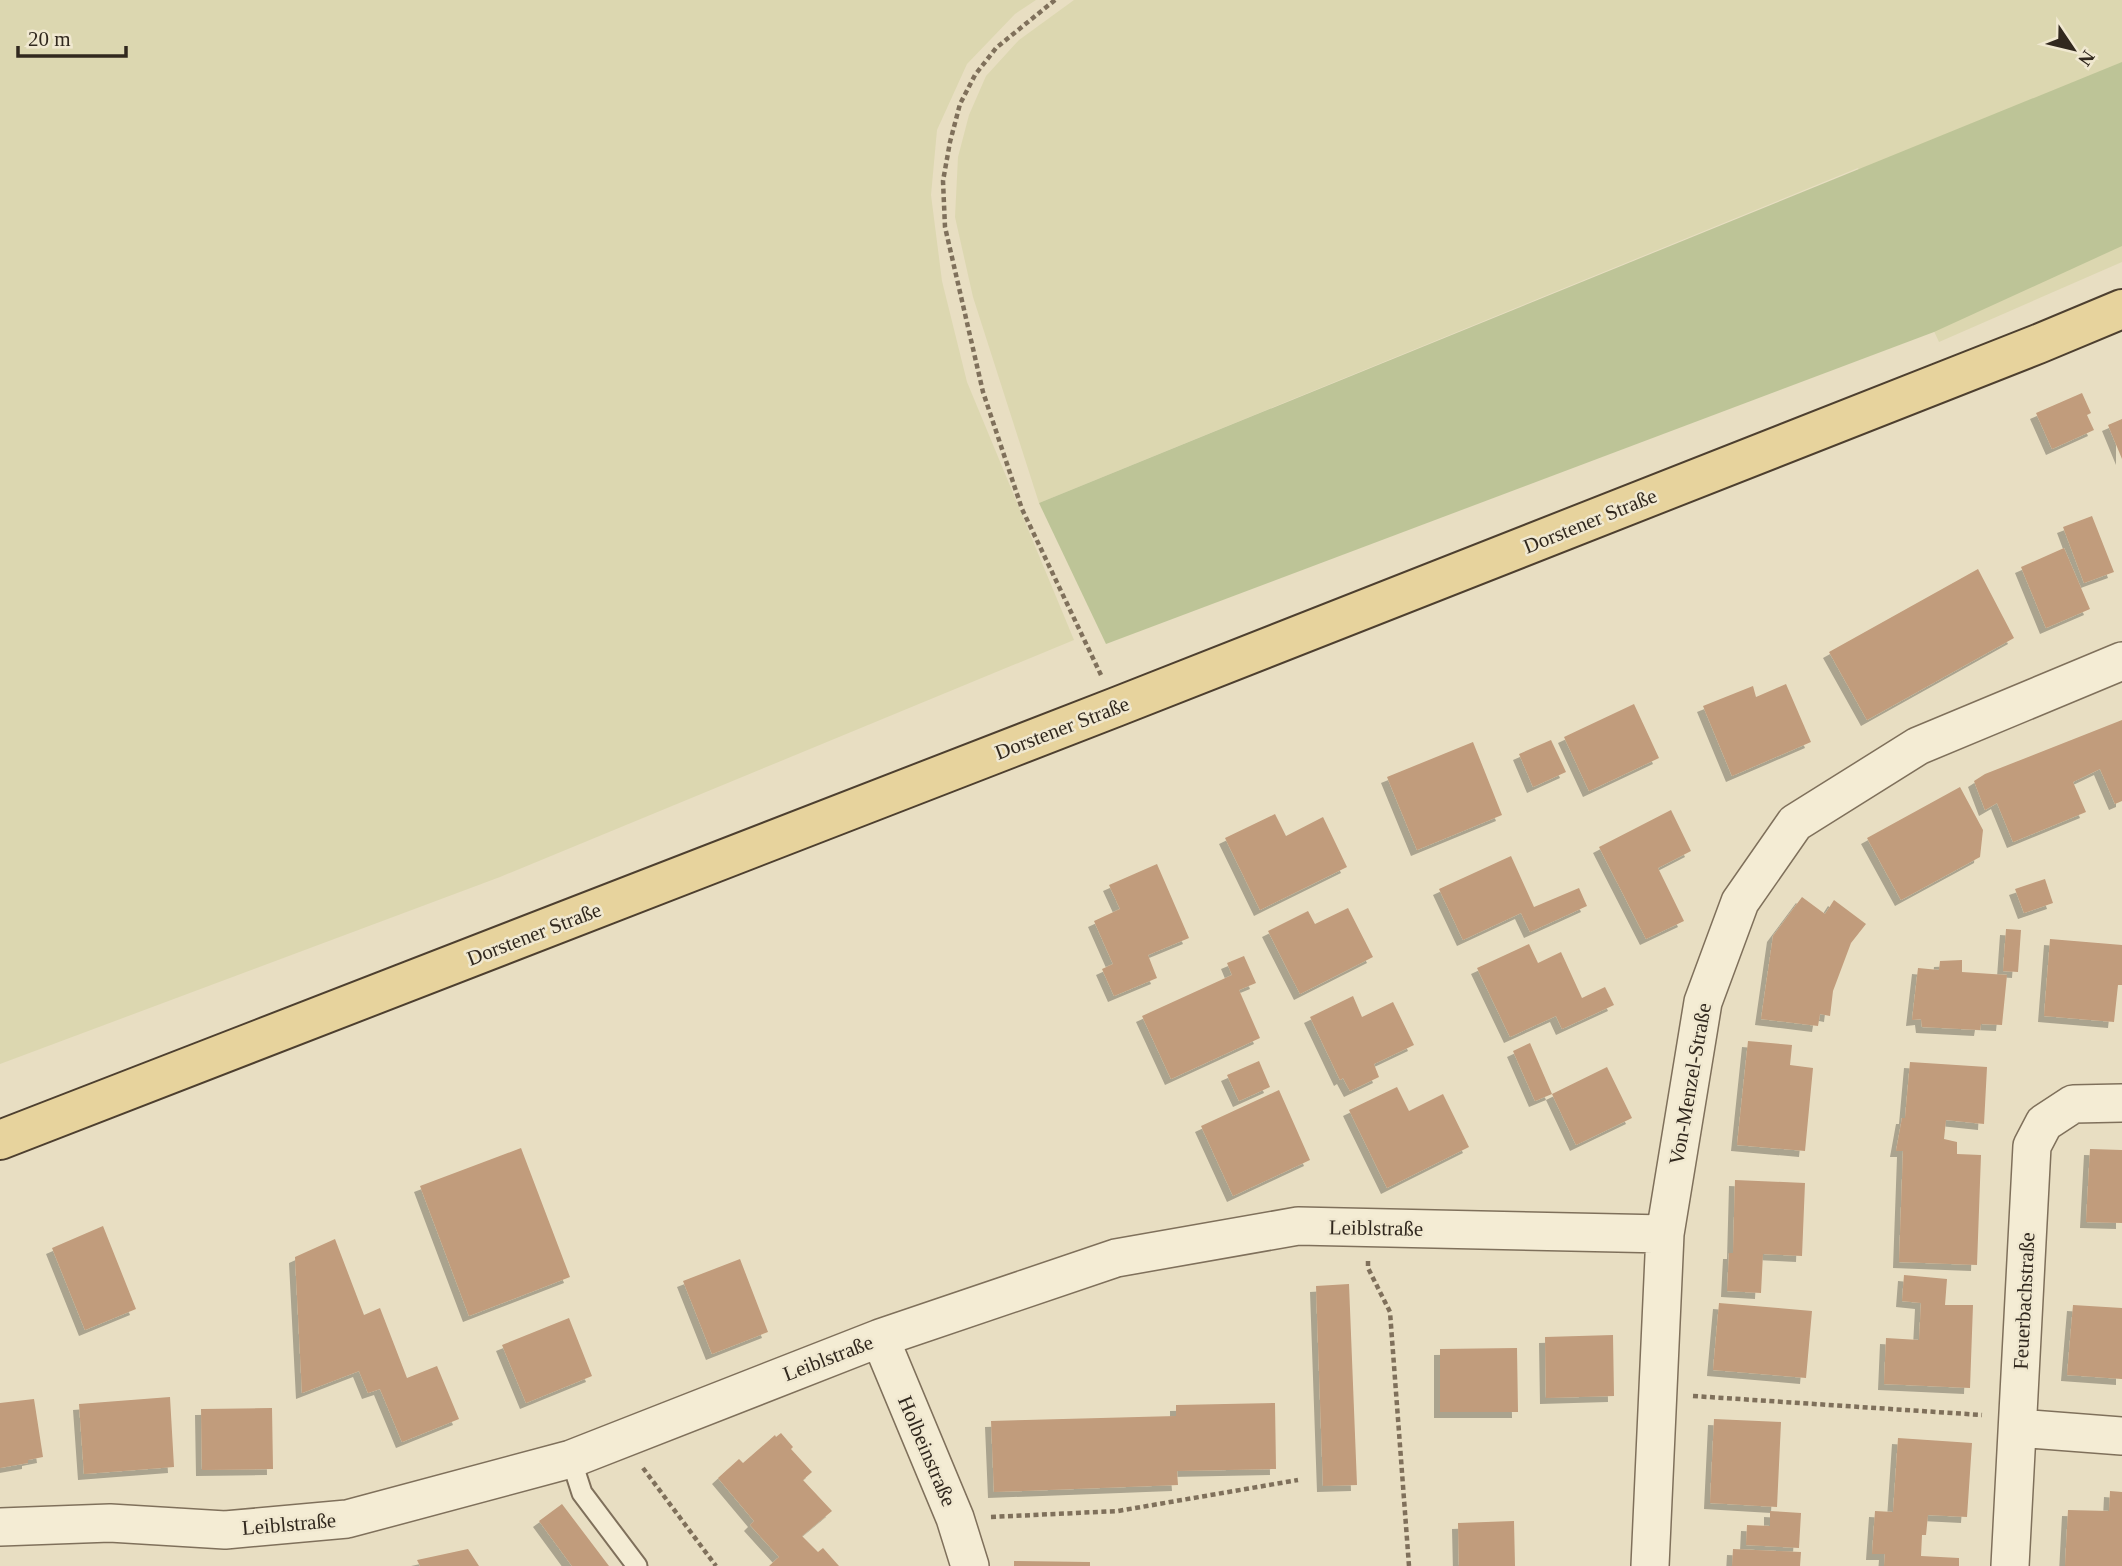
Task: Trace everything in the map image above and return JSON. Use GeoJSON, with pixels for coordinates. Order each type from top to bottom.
{"type":"FeatureCollection","features":[{"type":"Feature","properties":{"kind":"main road","name":"Dorstener Straße"},"geometry":{"type":"LineString","coordinates":[[0,1140],[1116,707],[1974,370],[2122,309]]}},
{"type":"Feature","properties":{"kind":"street","name":"Von-Menzel-Straße"},"geometry":{"type":"LineString","coordinates":[[1650,1566],[1665,1234],[1703,1002],[1740,902],[1795,823],[1918,746],[2122,661]]}},
{"type":"Feature","properties":{"kind":"street","name":"Feuerbachstraße"},"geometry":{"type":"LineString","coordinates":[[2010,1566],[2032,1146],[2044,1123],[2073,1104],[2122,1102]]}},
{"type":"Feature","properties":{"kind":"street","name":"Leiblstraße"},"geometry":{"type":"LineString","coordinates":[[0,1527],[110,1523],[226,1530],[347,1519],[571,1459],[880,1338],[1116,1258],[1298,1226],[1665,1234]]}},
{"type":"Feature","properties":{"kind":"street","name":"Holbeinstraße"},"geometry":{"type":"LineString","coordinates":[[880,1338],[955,1518],[970,1566]]}},
{"type":"Feature","properties":{"kind":"street"},"geometry":{"type":"LineString","coordinates":[[2018,1428],[2122,1436]]}},
{"type":"Feature","properties":{"kind":"lane"},"geometry":{"type":"LineString","coordinates":[[571,1459],[582,1493],[637,1566]]}},
{"type":"Feature","properties":{"kind":"path"},"geometry":{"type":"LineString","coordinates":[[1055,0],[996,48],[975,75],[960,104],[943,181],[945,227],[983,392],[1022,509],[1116,707]]}},
{"type":"Feature","properties":{"kind":"path"},"geometry":{"type":"LineString","coordinates":[[1366,1227],[1368,1268],[1390,1312],[1409,1566]]}},
{"type":"Feature","properties":{"kind":"path"},"geometry":{"type":"LineString","coordinates":[[1658,1394],[1979,1414],[2018,1428]]}},
{"type":"Feature","properties":{"kind":"path"},"geometry":{"type":"LineString","coordinates":[[622,1439],[716,1566]]}},
{"type":"Feature","properties":{"kind":"path"},"geometry":{"type":"LineString","coordinates":[[955,1518],[1118,1511],[1298,1480]]}},
{"type":"Feature","properties":{"kind":"shaded area"},"geometry":{"type":"Polygon","coordinates":[[[0,0],[1036,0],[1015,14],[967,64],[937,130],[931,195],[942,281],[967,382],[1074,640],[500,877],[0,1064],[0,0]]]}},
{"type":"Feature","properties":{"kind":"shaded area"},"geometry":{"type":"Polygon","coordinates":[[[1074,0],[2122,0],[2122,262],[1939,342],[1858,168],[1039,503],[973,297],[955,217],[958,157],[969,115],[986,76],[1019,40],[1074,0]]]}},
{"type":"Feature","properties":{"kind":"green space"},"geometry":{"type":"Polygon","coordinates":[[[2122,62],[2122,246],[1934,332],[1106,644],[1039,503],[2122,62]]]}},
{"type":"Feature","properties":{"kind":"building"},"geometry":{"type":"Polygon","coordinates":[[[2082,393],[2091,413],[2087,415],[2094,430],[2052,449],[2036,413],[2082,393]]]}},
{"type":"Feature","properties":{"kind":"building"},"geometry":{"type":"Polygon","coordinates":[[[2122,419],[2122,459],[2108,425],[2122,419]]]}},
{"type":"Feature","properties":{"kind":"building"},"geometry":{"type":"Polygon","coordinates":[[[2092,516],[2114,572],[2084,583],[2063,527],[2092,516]]]}},
{"type":"Feature","properties":{"kind":"building"},"geometry":{"type":"Polygon","coordinates":[[[2064,548],[2090,609],[2046,628],[2021,567],[2064,548]]]}},
{"type":"Feature","properties":{"kind":"building"},"geometry":{"type":"Polygon","coordinates":[[[1978,569],[2014,638],[1867,720],[1829,652],[1978,569]]]}},
{"type":"Feature","properties":{"kind":"building"},"geometry":{"type":"Polygon","coordinates":[[[1786,684],[1811,742],[1732,776],[1703,706],[1753,686],[1756,697],[1786,684]]]}},
{"type":"Feature","properties":{"kind":"building"},"geometry":{"type":"Polygon","coordinates":[[[1634,704],[1659,758],[1589,791],[1564,737],[1634,704]]]}},
{"type":"Feature","properties":{"kind":"building"},"geometry":{"type":"Polygon","coordinates":[[[2122,720],[2122,801],[2115,804],[2100,769],[2073,782],[2086,812],[2013,842],[1997,803],[1985,810],[1974,781],[1985,774],[2122,720]]]}},
{"type":"Feature","properties":{"kind":"building"},"geometry":{"type":"Polygon","coordinates":[[[1551,740],[1566,772],[1533,787],[1519,754],[1551,740]]]}},
{"type":"Feature","properties":{"kind":"building"},"geometry":{"type":"Polygon","coordinates":[[[1473,742],[1502,815],[1417,850],[1387,777],[1473,742]]]}},
{"type":"Feature","properties":{"kind":"building"},"geometry":{"type":"Polygon","coordinates":[[[1960,787],[1983,830],[1980,857],[1901,900],[1867,838],[1960,787]]]}},
{"type":"Feature","properties":{"kind":"building"},"geometry":{"type":"Polygon","coordinates":[[[1671,810],[1691,851],[1658,868],[1684,921],[1646,939],[1599,847],[1671,810]]]}},
{"type":"Feature","properties":{"kind":"building"},"geometry":{"type":"Polygon","coordinates":[[[1275,814],[1286,836],[1323,817],[1347,867],[1260,910],[1225,838],[1275,814]]]}},
{"type":"Feature","properties":{"kind":"building"},"geometry":{"type":"Polygon","coordinates":[[[1511,856],[1534,907],[1579,888],[1587,906],[1530,932],[1521,913],[1463,940],[1439,889],[1511,856]]]}},
{"type":"Feature","properties":{"kind":"building"},"geometry":{"type":"Polygon","coordinates":[[[1157,864],[1189,938],[1148,955],[1157,978],[1114,996],[1102,969],[1113,964],[1094,921],[1120,909],[1109,885],[1157,864]]]}},
{"type":"Feature","properties":{"kind":"building"},"geometry":{"type":"Polygon","coordinates":[[[2045,879],[2053,903],[2024,913],[2015,889],[2045,879]]]}},
{"type":"Feature","properties":{"kind":"building"},"geometry":{"type":"Polygon","coordinates":[[[1802,897],[1825,914],[1834,900],[1866,924],[1851,943],[1833,991],[1830,1016],[1820,1014],[1818,1026],[1761,1019],[1773,936],[1802,897]]]}},
{"type":"Feature","properties":{"kind":"building"},"geometry":{"type":"Polygon","coordinates":[[[1348,908],[1373,957],[1300,994],[1268,931],[1308,911],[1315,924],[1348,908]]]}},
{"type":"Feature","properties":{"kind":"building"},"geometry":{"type":"Polygon","coordinates":[[[2006,929],[2021,930],[2018,972],[2003,971],[2006,929]]]}},
{"type":"Feature","properties":{"kind":"building"},"geometry":{"type":"Polygon","coordinates":[[[2050,939],[2122,945],[2122,985],[2118,985],[2114,1022],[2044,1016],[2050,939]]]}},
{"type":"Feature","properties":{"kind":"building"},"geometry":{"type":"Polygon","coordinates":[[[1529,944],[1538,963],[1561,952],[1582,998],[1605,987],[1614,1005],[1562,1029],[1556,1016],[1510,1037],[1477,968],[1529,944]]]}},
{"type":"Feature","properties":{"kind":"building"},"geometry":{"type":"Polygon","coordinates":[[[1244,956],[1256,983],[1239,990],[1260,1038],[1171,1079],[1142,1016],[1232,975],[1227,963],[1244,956]]]}},
{"type":"Feature","properties":{"kind":"building"},"geometry":{"type":"Polygon","coordinates":[[[1962,960],[1962,972],[2007,975],[2002,1025],[1981,1024],[1980,1030],[1922,1027],[1921,1019],[1912,1020],[1918,968],[1939,970],[1940,961],[1962,960]]]}},
{"type":"Feature","properties":{"kind":"building"},"geometry":{"type":"Polygon","coordinates":[[[1353,996],[1362,1017],[1393,1002],[1414,1045],[1374,1064],[1379,1077],[1350,1091],[1343,1078],[1340,1080],[1310,1017],[1353,996]]]}},
{"type":"Feature","properties":{"kind":"building"},"geometry":{"type":"Polygon","coordinates":[[[1748,1041],[1792,1045],[1790,1065],[1813,1068],[1805,1151],[1737,1145],[1748,1041]]]}},
{"type":"Feature","properties":{"kind":"building"},"geometry":{"type":"Polygon","coordinates":[[[1530,1043],[1552,1094],[1535,1101],[1513,1051],[1530,1043]]]}},
{"type":"Feature","properties":{"kind":"building"},"geometry":{"type":"Polygon","coordinates":[[[1259,1061],[1270,1087],[1239,1101],[1227,1075],[1259,1061]]]}},
{"type":"Feature","properties":{"kind":"building"},"geometry":{"type":"Polygon","coordinates":[[[1910,1062],[1987,1067],[1984,1124],[1946,1120],[1944,1139],[1957,1142],[1957,1154],[1981,1155],[1977,1265],[1899,1262],[1903,1151],[1896,1151],[1902,1118],[1905,1118],[1910,1062]]]}},
{"type":"Feature","properties":{"kind":"building"},"geometry":{"type":"Polygon","coordinates":[[[1607,1067],[1632,1118],[1576,1145],[1552,1094],[1607,1067]]]}},
{"type":"Feature","properties":{"kind":"building"},"geometry":{"type":"Polygon","coordinates":[[[1397,1087],[1409,1111],[1443,1094],[1469,1147],[1387,1188],[1349,1110],[1397,1087]]]}},
{"type":"Feature","properties":{"kind":"building"},"geometry":{"type":"Polygon","coordinates":[[[1279,1090],[1310,1160],[1233,1196],[1201,1126],[1279,1090]]]}},
{"type":"Feature","properties":{"kind":"building"},"geometry":{"type":"Polygon","coordinates":[[[521,1148],[570,1277],[469,1316],[420,1186],[521,1148]]]}},
{"type":"Feature","properties":{"kind":"building"},"geometry":{"type":"Polygon","coordinates":[[[2090,1149],[2122,1150],[2122,1223],[2086,1222],[2090,1149]]]}},
{"type":"Feature","properties":{"kind":"building"},"geometry":{"type":"Polygon","coordinates":[[[1735,1180],[1805,1183],[1802,1256],[1763,1254],[1761,1293],[1727,1291],[1729,1253],[1733,1253],[1735,1180]]]}},
{"type":"Feature","properties":{"kind":"building"},"geometry":{"type":"Polygon","coordinates":[[[103,1226],[136,1309],[85,1330],[52,1248],[103,1226]]]}},
{"type":"Feature","properties":{"kind":"building"},"geometry":{"type":"Polygon","coordinates":[[[335,1239],[364,1315],[380,1308],[407,1378],[437,1366],[459,1419],[402,1442],[380,1389],[368,1393],[359,1371],[302,1393],[295,1257],[335,1239]]]}},
{"type":"Feature","properties":{"kind":"building"},"geometry":{"type":"Polygon","coordinates":[[[740,1259],[768,1332],[712,1354],[683,1281],[740,1259]]]}},
{"type":"Feature","properties":{"kind":"building"},"geometry":{"type":"Polygon","coordinates":[[[1904,1275],[1947,1279],[1945,1305],[1973,1305],[1970,1388],[1884,1384],[1886,1338],[1919,1340],[1921,1303],[1902,1301],[1904,1275]]]}},
{"type":"Feature","properties":{"kind":"building"},"geometry":{"type":"Polygon","coordinates":[[[1349,1284],[1357,1485],[1323,1486],[1316,1286],[1349,1284]]]}},
{"type":"Feature","properties":{"kind":"building"},"geometry":{"type":"Polygon","coordinates":[[[1719,1303],[1812,1311],[1806,1378],[1713,1370],[1719,1303]]]}},
{"type":"Feature","properties":{"kind":"building"},"geometry":{"type":"Polygon","coordinates":[[[2073,1305],[2122,1308],[2122,1379],[2067,1375],[2073,1305]]]}},
{"type":"Feature","properties":{"kind":"building"},"geometry":{"type":"Polygon","coordinates":[[[569,1318],[592,1376],[526,1403],[502,1345],[569,1318]]]}},
{"type":"Feature","properties":{"kind":"building"},"geometry":{"type":"Polygon","coordinates":[[[1613,1335],[1614,1396],[1546,1398],[1545,1337],[1613,1335]]]}},
{"type":"Feature","properties":{"kind":"building"},"geometry":{"type":"Polygon","coordinates":[[[1517,1348],[1518,1412],[1440,1412],[1440,1349],[1517,1348]]]}},
{"type":"Feature","properties":{"kind":"building"},"geometry":{"type":"Polygon","coordinates":[[[170,1397],[174,1467],[84,1474],[79,1404],[170,1397]]]}},
{"type":"Feature","properties":{"kind":"building"},"geometry":{"type":"Polygon","coordinates":[[[34,1399],[43,1457],[0,1468],[0,1403],[34,1399]]]}},
{"type":"Feature","properties":{"kind":"building"},"geometry":{"type":"Polygon","coordinates":[[[1275,1403],[1276,1469],[1177,1471],[1178,1485],[994,1492],[991,1421],[1176,1416],[1176,1405],[1275,1403]]]}},
{"type":"Feature","properties":{"kind":"building"},"geometry":{"type":"Polygon","coordinates":[[[272,1408],[273,1469],[202,1470],[201,1409],[272,1408]]]}},
{"type":"Feature","properties":{"kind":"building"},"geometry":{"type":"Polygon","coordinates":[[[1714,1419],[1781,1422],[1777,1507],[1710,1503],[1714,1419]]]}},
{"type":"Feature","properties":{"kind":"building"},"geometry":{"type":"Polygon","coordinates":[[[781,1433],[793,1447],[791,1449],[812,1472],[803,1480],[832,1511],[802,1536],[818,1552],[823,1548],[839,1566],[769,1566],[779,1557],[750,1525],[754,1521],[718,1478],[739,1459],[743,1463],[775,1435],[776,1437],[781,1433]]]}},
{"type":"Feature","properties":{"kind":"building"},"geometry":{"type":"Polygon","coordinates":[[[1898,1438],[1972,1443],[1967,1517],[1928,1515],[1926,1535],[1922,1535],[1921,1556],[1959,1558],[1959,1566],[1884,1566],[1885,1554],[1872,1554],[1875,1511],[1893,1512],[1898,1438]]]}},
{"type":"Feature","properties":{"kind":"building"},"geometry":{"type":"Polygon","coordinates":[[[2110,1491],[2122,1492],[2122,1566],[2065,1566],[2068,1510],[2109,1511],[2110,1491]]]}},
{"type":"Feature","properties":{"kind":"building"},"geometry":{"type":"Polygon","coordinates":[[[562,1504],[609,1566],[572,1566],[539,1521],[562,1504]]]}},
{"type":"Feature","properties":{"kind":"building"},"geometry":{"type":"Polygon","coordinates":[[[1770,1511],[1801,1513],[1799,1548],[1746,1545],[1747,1525],[1770,1526],[1770,1511]]]}},
{"type":"Feature","properties":{"kind":"building"},"geometry":{"type":"Polygon","coordinates":[[[1514,1521],[1515,1566],[1459,1566],[1458,1523],[1514,1521]]]}},
{"type":"Feature","properties":{"kind":"building"},"geometry":{"type":"Polygon","coordinates":[[[468,1549],[479,1566],[420,1566],[417,1560],[468,1549]]]}},
{"type":"Feature","properties":{"kind":"building"},"geometry":{"type":"Polygon","coordinates":[[[1733,1549],[1801,1552],[1800,1566],[1732,1566],[1733,1549]]]}},
{"type":"Feature","properties":{"kind":"building"},"geometry":{"type":"Polygon","coordinates":[[[1014,1561],[1090,1562],[1090,1566],[1014,1566],[1014,1561]]]}}]}
